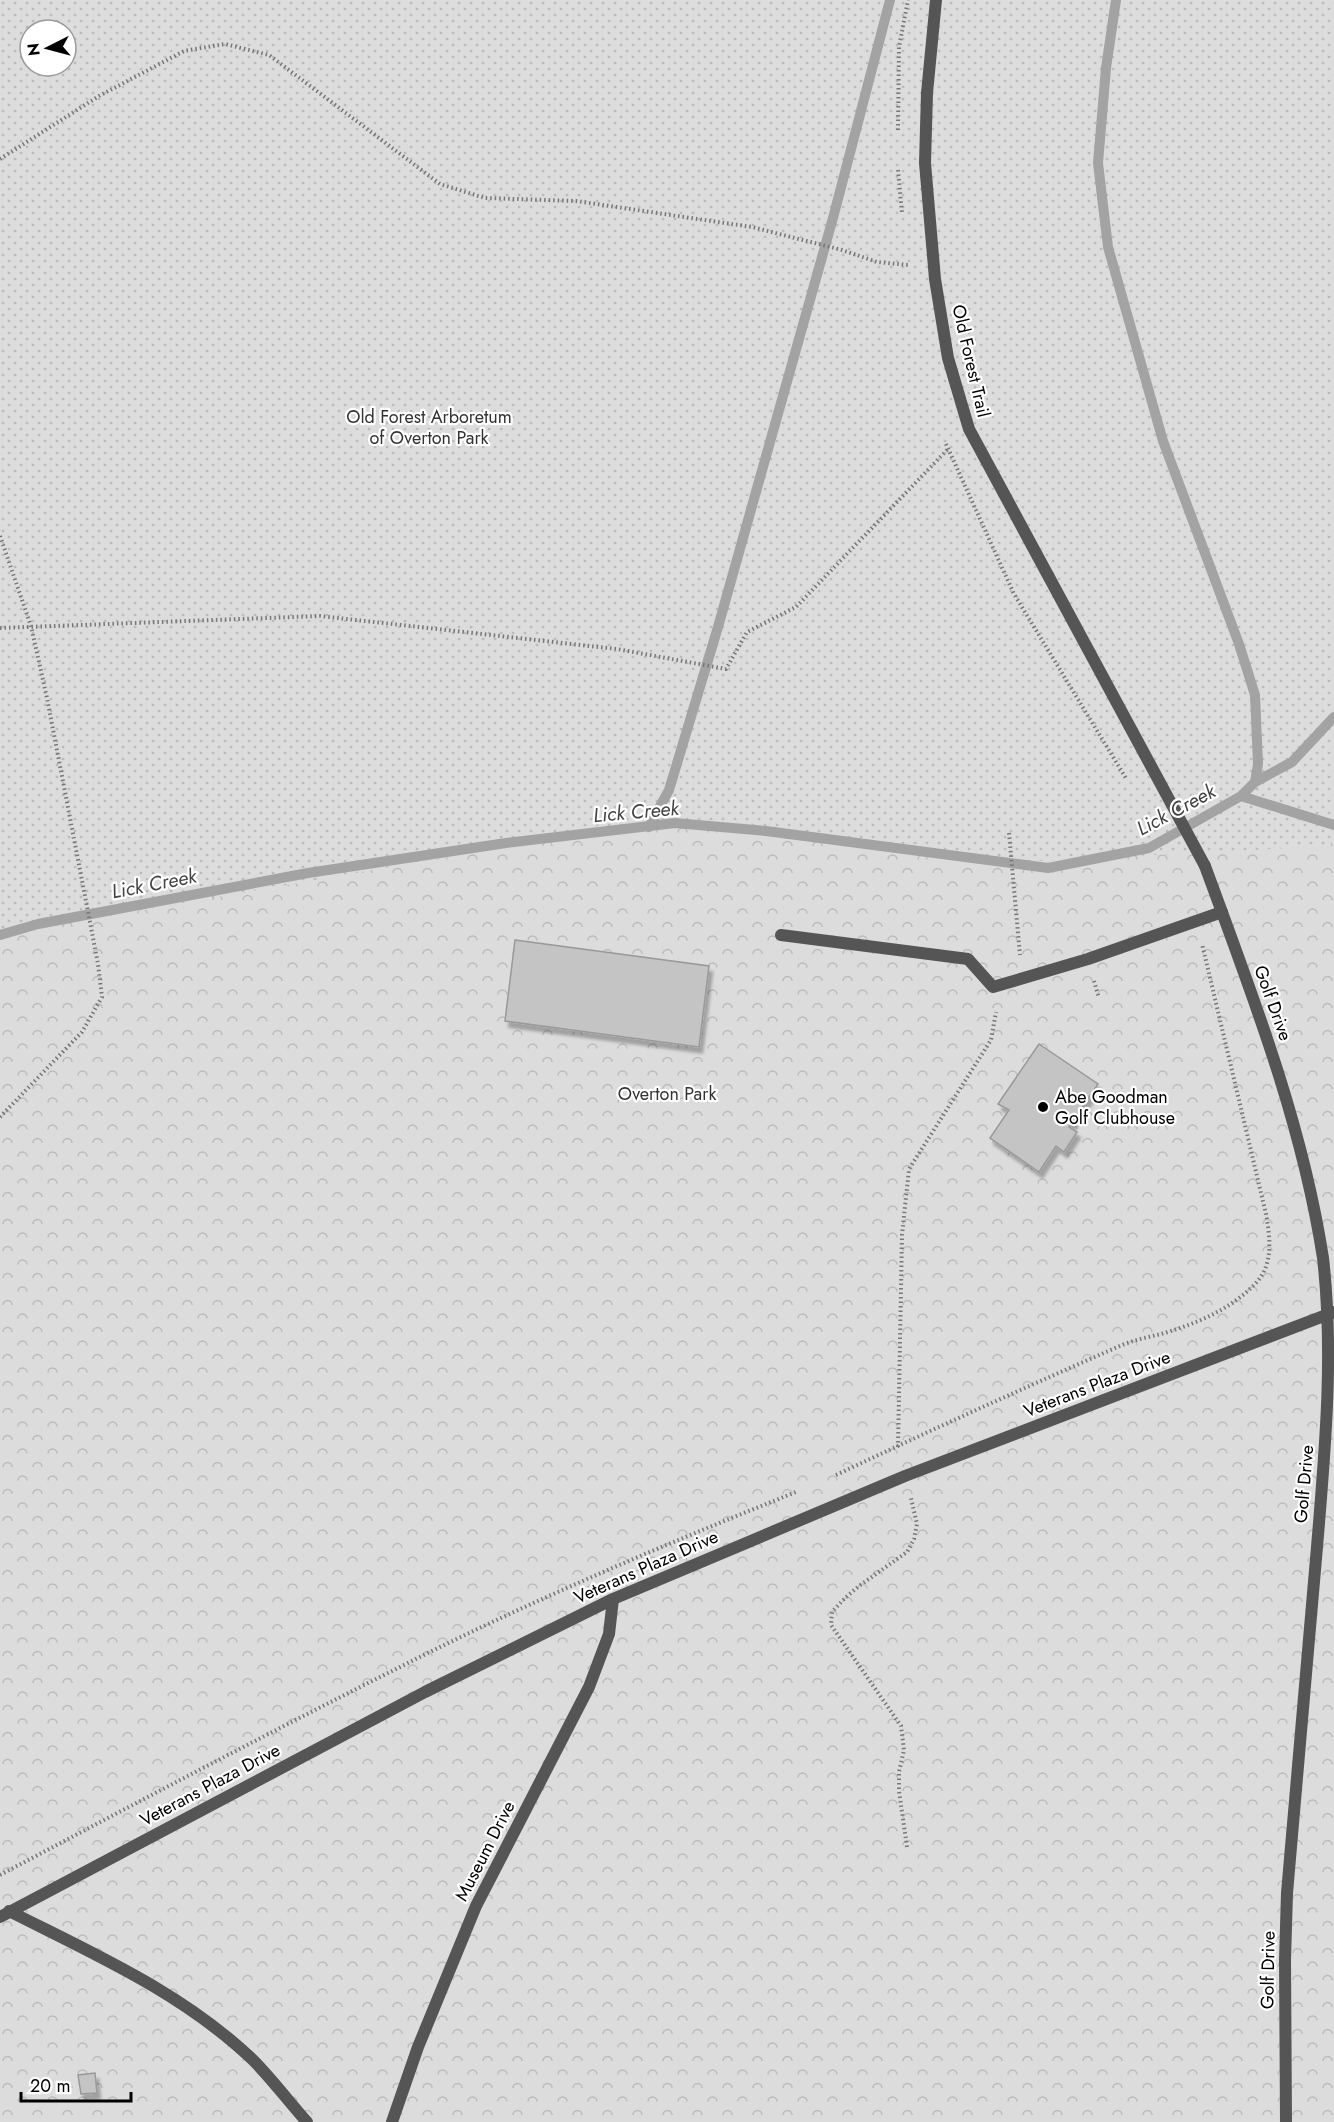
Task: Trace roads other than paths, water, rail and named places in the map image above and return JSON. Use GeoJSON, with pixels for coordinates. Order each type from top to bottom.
{"type":"FeatureCollection","features":[{"type":"Feature","properties":{"kind":"street","name":"Old Forest Trail"},"geometry":{"type":"LineString","coordinates":[[936,0],[927,93],[925,163],[935,279],[948,358],[969,429],[1205,866]]}},
{"type":"Feature","properties":{"kind":"street","name":"Golf Drive"},"geometry":{"type":"LineString","coordinates":[[1205,866],[1282,1082],[1311,1198],[1331,1313],[1328,1421],[1287,1893],[1286,2122]]}},
{"type":"Feature","properties":{"kind":"street"},"geometry":{"type":"LineString","coordinates":[[781,935],[968,959],[993,987],[1088,959],[1222,912]]}},
{"type":"Feature","properties":{"kind":"street","name":"Veterans Plaza Drive"},"geometry":{"type":"LineString","coordinates":[[4,1914],[425,1692],[613,1599],[905,1476],[1331,1313]]}},
{"type":"Feature","properties":{"kind":"street","name":"Museum Drive"},"geometry":{"type":"LineString","coordinates":[[392,2122],[418,2047],[476,1906],[589,1687],[609,1634],[613,1599]]}},
{"type":"Feature","properties":{"kind":"street"},"geometry":{"type":"LineString","coordinates":[[4,1914],[135,1974],[193,2012],[253,2060],[307,2122]]}},
{"type":"Feature","properties":{"kind":"waterway"},"geometry":{"type":"LineString","coordinates":[[649,827],[669,790],[718,627],[833,218],[890,0]]}},
{"type":"Feature","properties":{"kind":"waterway"},"geometry":{"type":"LineString","coordinates":[[1116,0],[1106,68],[1098,163],[1108,247],[1163,441],[1239,644],[1255,695],[1258,764],[1255,782],[1241,796]]}},
{"type":"Feature","properties":{"kind":"waterway"},"geometry":{"type":"LineString","coordinates":[[1255,782],[1292,762],[1334,717]]}},
{"type":"Feature","properties":{"kind":"waterway","name":"Lick Creek"},"geometry":{"type":"LineString","coordinates":[[0,935],[38,924],[308,873],[506,843],[675,823],[766,831],[1048,868],[1149,848],[1241,796],[1334,825]]}},
{"type":"Feature","properties":{"kind":"place","name":"Abe Goodman Golf Clubhouse"},"geometry":{"type":"Point","coordinates":[1043,1107]}},
{"type":"Feature","properties":{"kind":"park label","name":"Old Forest Arboretum of Overton Park"},"geometry":{"type":"Point","coordinates":[429,427]}},
{"type":"Feature","properties":{"kind":"park label","name":"Overton Park"},"geometry":{"type":"Point","coordinates":[667,1094]}}]}
